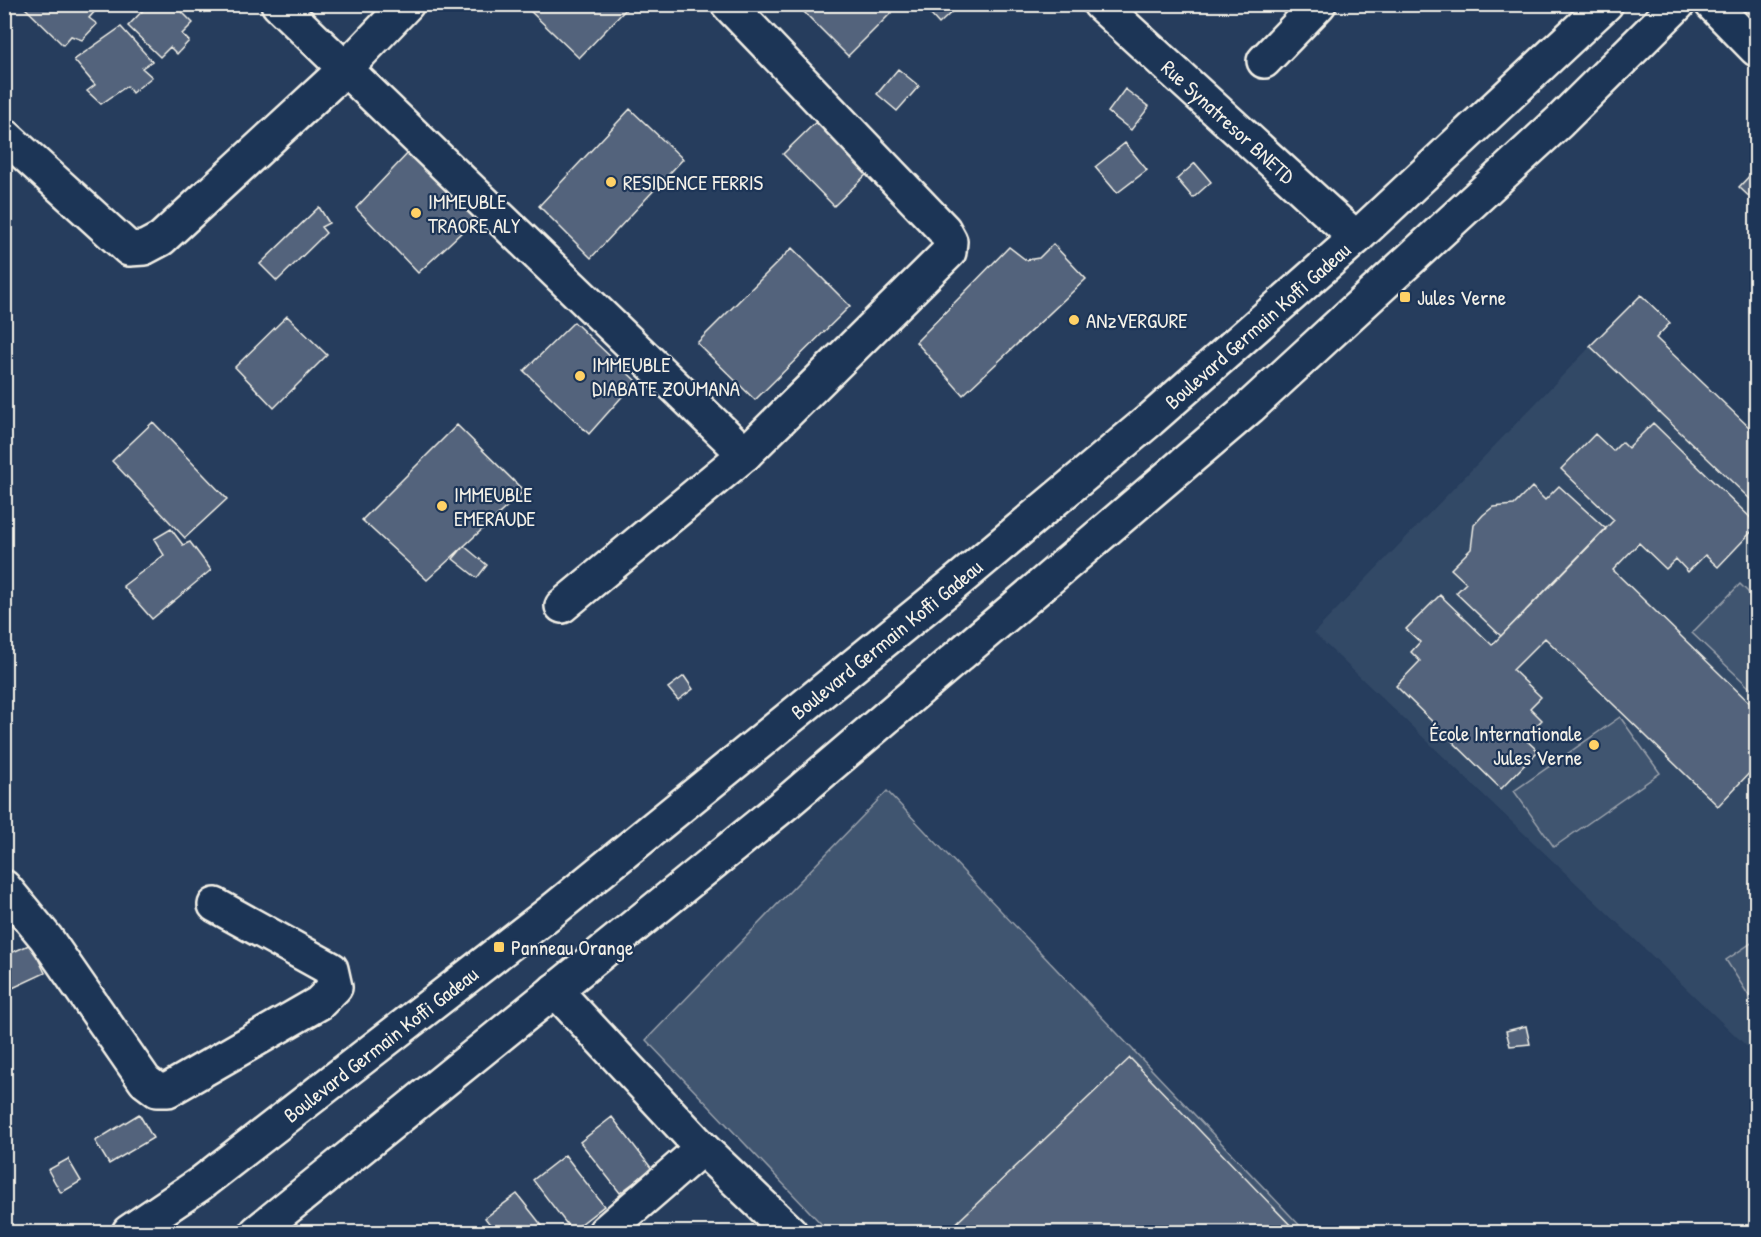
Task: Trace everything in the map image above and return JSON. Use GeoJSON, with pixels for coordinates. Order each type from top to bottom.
{"type":"FeatureCollection","features":[{"type":"Feature","properties":{"kind":"main road"},"geometry":{"type":"LineString","coordinates":[[278,4],[745,454]]}},
{"type":"Feature","properties":{"kind":"main road"},"geometry":{"type":"LineString","coordinates":[[4,135],[129,249],[144,248],[161,239],[345,69],[407,4]]}},
{"type":"Feature","properties":{"kind":"main road"},"geometry":{"type":"LineString","coordinates":[[562,606],[745,454],[949,252],[950,241],[944,230],[728,4]]}},
{"type":"Feature","properties":{"kind":"main road","name":"Rue Synatresor BNETD"},"geometry":{"type":"LineString","coordinates":[[1100,4],[1356,238]]}},
{"type":"Feature","properties":{"kind":"main road"},"geometry":{"type":"LineString","coordinates":[[1264,61],[1319,4]]}},
{"type":"Feature","properties":{"kind":"main road","name":"Boulevard Germain Koffi Gadeau"},"geometry":{"type":"LineString","coordinates":[[129,1233],[200,1184],[552,911],[962,577],[1150,420],[1356,238],[1606,4]]}},
{"type":"Feature","properties":{"kind":"main road"},"geometry":{"type":"LineString","coordinates":[[257,1233],[785,804],[1250,407],[1559,122],[1678,4]]}},
{"type":"Feature","properties":{"kind":"main road"},"geometry":{"type":"LineString","coordinates":[[1712,4],[1756,48]]}},
{"type":"Feature","properties":{"kind":"main road"},"geometry":{"type":"LineString","coordinates":[[4,887],[46,938],[144,1081],[157,1090],[168,1090],[319,1003],[335,987],[331,969],[215,905]]}},
{"type":"Feature","properties":{"kind":"main road"},"geometry":{"type":"LineString","coordinates":[[555,990],[702,1148],[790,1233]]}},
{"type":"Feature","properties":{"kind":"main road"},"geometry":{"type":"LineString","coordinates":[[605,1233],[702,1148]]}},
{"type":"Feature","properties":{"kind":"shaded area"},"geometry":{"type":"Polygon","coordinates":[[[1736,5],[1756,5],[1756,25],[1736,5]]]}},
{"type":"Feature","properties":{"kind":"shaded area","name":"École Internationale Jules Verne"},"geometry":{"type":"Polygon","coordinates":[[[1591,346],[1756,506],[1756,1055],[1314,633],[1591,346]]]}},
{"type":"Feature","properties":{"kind":"shaded area"},"geometry":{"type":"Polygon","coordinates":[[[1740,584],[1756,600],[1756,685],[1752,690],[1692,633],[1740,584]]]}},
{"type":"Feature","properties":{"kind":"shaded area"},"geometry":{"type":"Polygon","coordinates":[[[1620,717],[1660,773],[1554,847],[1514,791],[1620,717]]]}},
{"type":"Feature","properties":{"kind":"shaded area"},"geometry":{"type":"Polygon","coordinates":[[[887,791],[1306,1232],[829,1232],[646,1040],[887,791]]]}},
{"type":"Feature","properties":{"kind":"shaded area"},"geometry":{"type":"Polygon","coordinates":[[[1756,940],[1756,1007],[1726,960],[1756,940]]]}},
{"type":"Feature","properties":{"kind":"building"},"geometry":{"type":"Polygon","coordinates":[[[21,4],[90,4],[96,10],[89,18],[97,24],[82,40],[71,36],[63,45],[21,4]]]}},
{"type":"Feature","properties":{"kind":"building"},"geometry":{"type":"Polygon","coordinates":[[[149,4],[174,4],[193,23],[182,34],[189,41],[177,54],[170,47],[160,57],[128,26],[149,4]]]}},
{"type":"Feature","properties":{"kind":"building"},"geometry":{"type":"Polygon","coordinates":[[[197,4],[213,4],[205,12],[197,4]]]}},
{"type":"Feature","properties":{"kind":"building"},"geometry":{"type":"Polygon","coordinates":[[[529,4],[631,4],[579,58],[526,7],[529,4]]]}},
{"type":"Feature","properties":{"kind":"building"},"geometry":{"type":"Polygon","coordinates":[[[796,4],[887,4],[893,11],[848,56],[796,4]]]}},
{"type":"Feature","properties":{"kind":"building"},"geometry":{"type":"Polygon","coordinates":[[[921,4],[952,4],[956,8],[939,24],[921,4]]]}},
{"type":"Feature","properties":{"kind":"building"},"geometry":{"type":"Polygon","coordinates":[[[121,27],[152,61],[142,68],[152,77],[132,93],[127,86],[101,104],[87,91],[95,85],[74,60],[121,27]]]}},
{"type":"Feature","properties":{"kind":"building"},"geometry":{"type":"Polygon","coordinates":[[[898,69],[919,86],[897,111],[877,94],[898,69]]]}},
{"type":"Feature","properties":{"kind":"building"},"geometry":{"type":"Polygon","coordinates":[[[1125,89],[1149,107],[1131,130],[1108,112],[1125,89]]]}},
{"type":"Feature","properties":{"kind":"building","name":"RESIDENCE FERRIS"},"geometry":{"type":"Polygon","coordinates":[[[630,109],[683,159],[591,258],[539,206],[630,109]]]}},
{"type":"Feature","properties":{"kind":"building"},"geometry":{"type":"Polygon","coordinates":[[[821,117],[872,169],[834,206],[783,154],[821,117]]]}},
{"type":"Feature","properties":{"kind":"building"},"geometry":{"type":"Polygon","coordinates":[[[1125,143],[1147,170],[1117,193],[1095,167],[1125,143]]]}},
{"type":"Feature","properties":{"kind":"building","name":"IMMEUBLE TRAORE ALY"},"geometry":{"type":"Polygon","coordinates":[[[410,151],[477,218],[418,273],[356,208],[410,151]]]}},
{"type":"Feature","properties":{"kind":"building"},"geometry":{"type":"Polygon","coordinates":[[[1195,163],[1211,182],[1193,198],[1177,179],[1195,163]]]}},
{"type":"Feature","properties":{"kind":"building"},"geometry":{"type":"Polygon","coordinates":[[[1756,169],[1756,203],[1739,187],[1756,169]]]}},
{"type":"Feature","properties":{"kind":"building"},"geometry":{"type":"Polygon","coordinates":[[[319,207],[329,223],[321,227],[326,233],[277,281],[260,264],[319,207]]]}},
{"type":"Feature","properties":{"kind":"building"},"geometry":{"type":"Polygon","coordinates":[[[1053,244],[1086,279],[963,395],[916,342],[1009,247],[1026,260],[1039,258],[1053,244]]]}},
{"type":"Feature","properties":{"kind":"building"},"geometry":{"type":"Polygon","coordinates":[[[792,248],[850,306],[755,400],[697,343],[792,248]]]}},
{"type":"Feature","properties":{"kind":"building"},"geometry":{"type":"Polygon","coordinates":[[[1641,295],[1670,323],[1656,338],[1752,430],[1756,425],[1756,496],[1752,501],[1590,346],[1641,295]]]}},
{"type":"Feature","properties":{"kind":"building"},"geometry":{"type":"Polygon","coordinates":[[[287,316],[327,355],[274,408],[235,367],[287,316]]]}},
{"type":"Feature","properties":{"kind":"building","name":"IMMEUBLE DIABATE ZOUMANA"},"geometry":{"type":"Polygon","coordinates":[[[574,322],[636,381],[589,434],[524,371],[574,322]]]}},
{"type":"Feature","properties":{"kind":"building"},"geometry":{"type":"Polygon","coordinates":[[[153,422],[227,499],[185,538],[112,461],[153,422]]]}},
{"type":"Feature","properties":{"kind":"building"},"geometry":{"type":"Polygon","coordinates":[[[1653,423],[1756,523],[1756,527],[1718,567],[1705,555],[1688,572],[1676,559],[1666,569],[1639,543],[1613,570],[1756,709],[1756,766],[1718,806],[1545,638],[1513,670],[1541,697],[1530,708],[1542,720],[1524,738],[1538,751],[1501,789],[1396,686],[1420,661],[1411,652],[1420,642],[1406,629],[1440,595],[1492,645],[1614,520],[1561,469],[1595,434],[1613,451],[1622,442],[1628,448],[1653,423]]]}},
{"type":"Feature","properties":{"kind":"building","name":"IMMEUBLE EMERAUDE"},"geometry":{"type":"Polygon","coordinates":[[[457,425],[524,491],[427,580],[362,520],[457,425]]]}},
{"type":"Feature","properties":{"kind":"building"},"geometry":{"type":"Polygon","coordinates":[[[1559,486],[1606,529],[1501,636],[1456,593],[1466,583],[1451,569],[1471,549],[1474,525],[1493,507],[1514,505],[1532,487],[1545,500],[1559,486]]]}},
{"type":"Feature","properties":{"kind":"building"},"geometry":{"type":"Polygon","coordinates":[[[171,529],[183,545],[190,542],[211,570],[152,619],[123,586],[164,555],[154,539],[171,529]]]}},
{"type":"Feature","properties":{"kind":"building"},"geometry":{"type":"Polygon","coordinates":[[[464,546],[487,565],[477,578],[453,559],[464,546]]]}},
{"type":"Feature","properties":{"kind":"building"},"geometry":{"type":"Polygon","coordinates":[[[684,676],[693,689],[678,700],[668,688],[684,676]]]}},
{"type":"Feature","properties":{"kind":"building"},"geometry":{"type":"Polygon","coordinates":[[[31,944],[45,973],[4,992],[4,956],[31,944]]]}},
{"type":"Feature","properties":{"kind":"building"},"geometry":{"type":"Polygon","coordinates":[[[1526,1026],[1530,1044],[1510,1046],[1506,1031],[1526,1026]]]}},
{"type":"Feature","properties":{"kind":"building"},"geometry":{"type":"Polygon","coordinates":[[[1130,1058],[1297,1232],[947,1232],[1130,1058]]]}},
{"type":"Feature","properties":{"kind":"building"},"geometry":{"type":"Polygon","coordinates":[[[139,1114],[153,1138],[109,1164],[95,1141],[139,1114]]]}},
{"type":"Feature","properties":{"kind":"building"},"geometry":{"type":"Polygon","coordinates":[[[612,1117],[652,1169],[620,1193],[580,1142],[612,1117]]]}},
{"type":"Feature","properties":{"kind":"building"},"geometry":{"type":"Polygon","coordinates":[[[565,1155],[604,1206],[572,1231],[533,1180],[565,1155]]]}},
{"type":"Feature","properties":{"kind":"building"},"geometry":{"type":"Polygon","coordinates":[[[68,1159],[81,1181],[61,1193],[48,1170],[68,1159]]]}},
{"type":"Feature","properties":{"kind":"building"},"geometry":{"type":"Polygon","coordinates":[[[517,1194],[547,1232],[496,1232],[485,1218],[517,1194]]]}},
{"type":"Feature","properties":{"kind":"place","name":"RESIDENCE FERRIS"},"geometry":{"type":"Point","coordinates":[611,182]}},
{"type":"Feature","properties":{"kind":"place","name":"IMMEUBLE TRAORE ALY"},"geometry":{"type":"Point","coordinates":[416,213]}},
{"type":"Feature","properties":{"kind":"place","name":"Jules Verne"},"geometry":{"type":"Point","coordinates":[1405,297]}},
{"type":"Feature","properties":{"kind":"place","name":"ANzVERGURE"},"geometry":{"type":"Point","coordinates":[1074,320]}},
{"type":"Feature","properties":{"kind":"place","name":"IMMEUBLE DIABATE ZOUMANA"},"geometry":{"type":"Point","coordinates":[580,376]}},
{"type":"Feature","properties":{"kind":"place","name":"IMMEUBLE EMERAUDE"},"geometry":{"type":"Point","coordinates":[442,506]}},
{"type":"Feature","properties":{"kind":"place","name":"École Internationale Jules Verne"},"geometry":{"type":"Point","coordinates":[1594,745]}},
{"type":"Feature","properties":{"kind":"place","name":"Panneau Orange"},"geometry":{"type":"Point","coordinates":[499,947]}}]}
